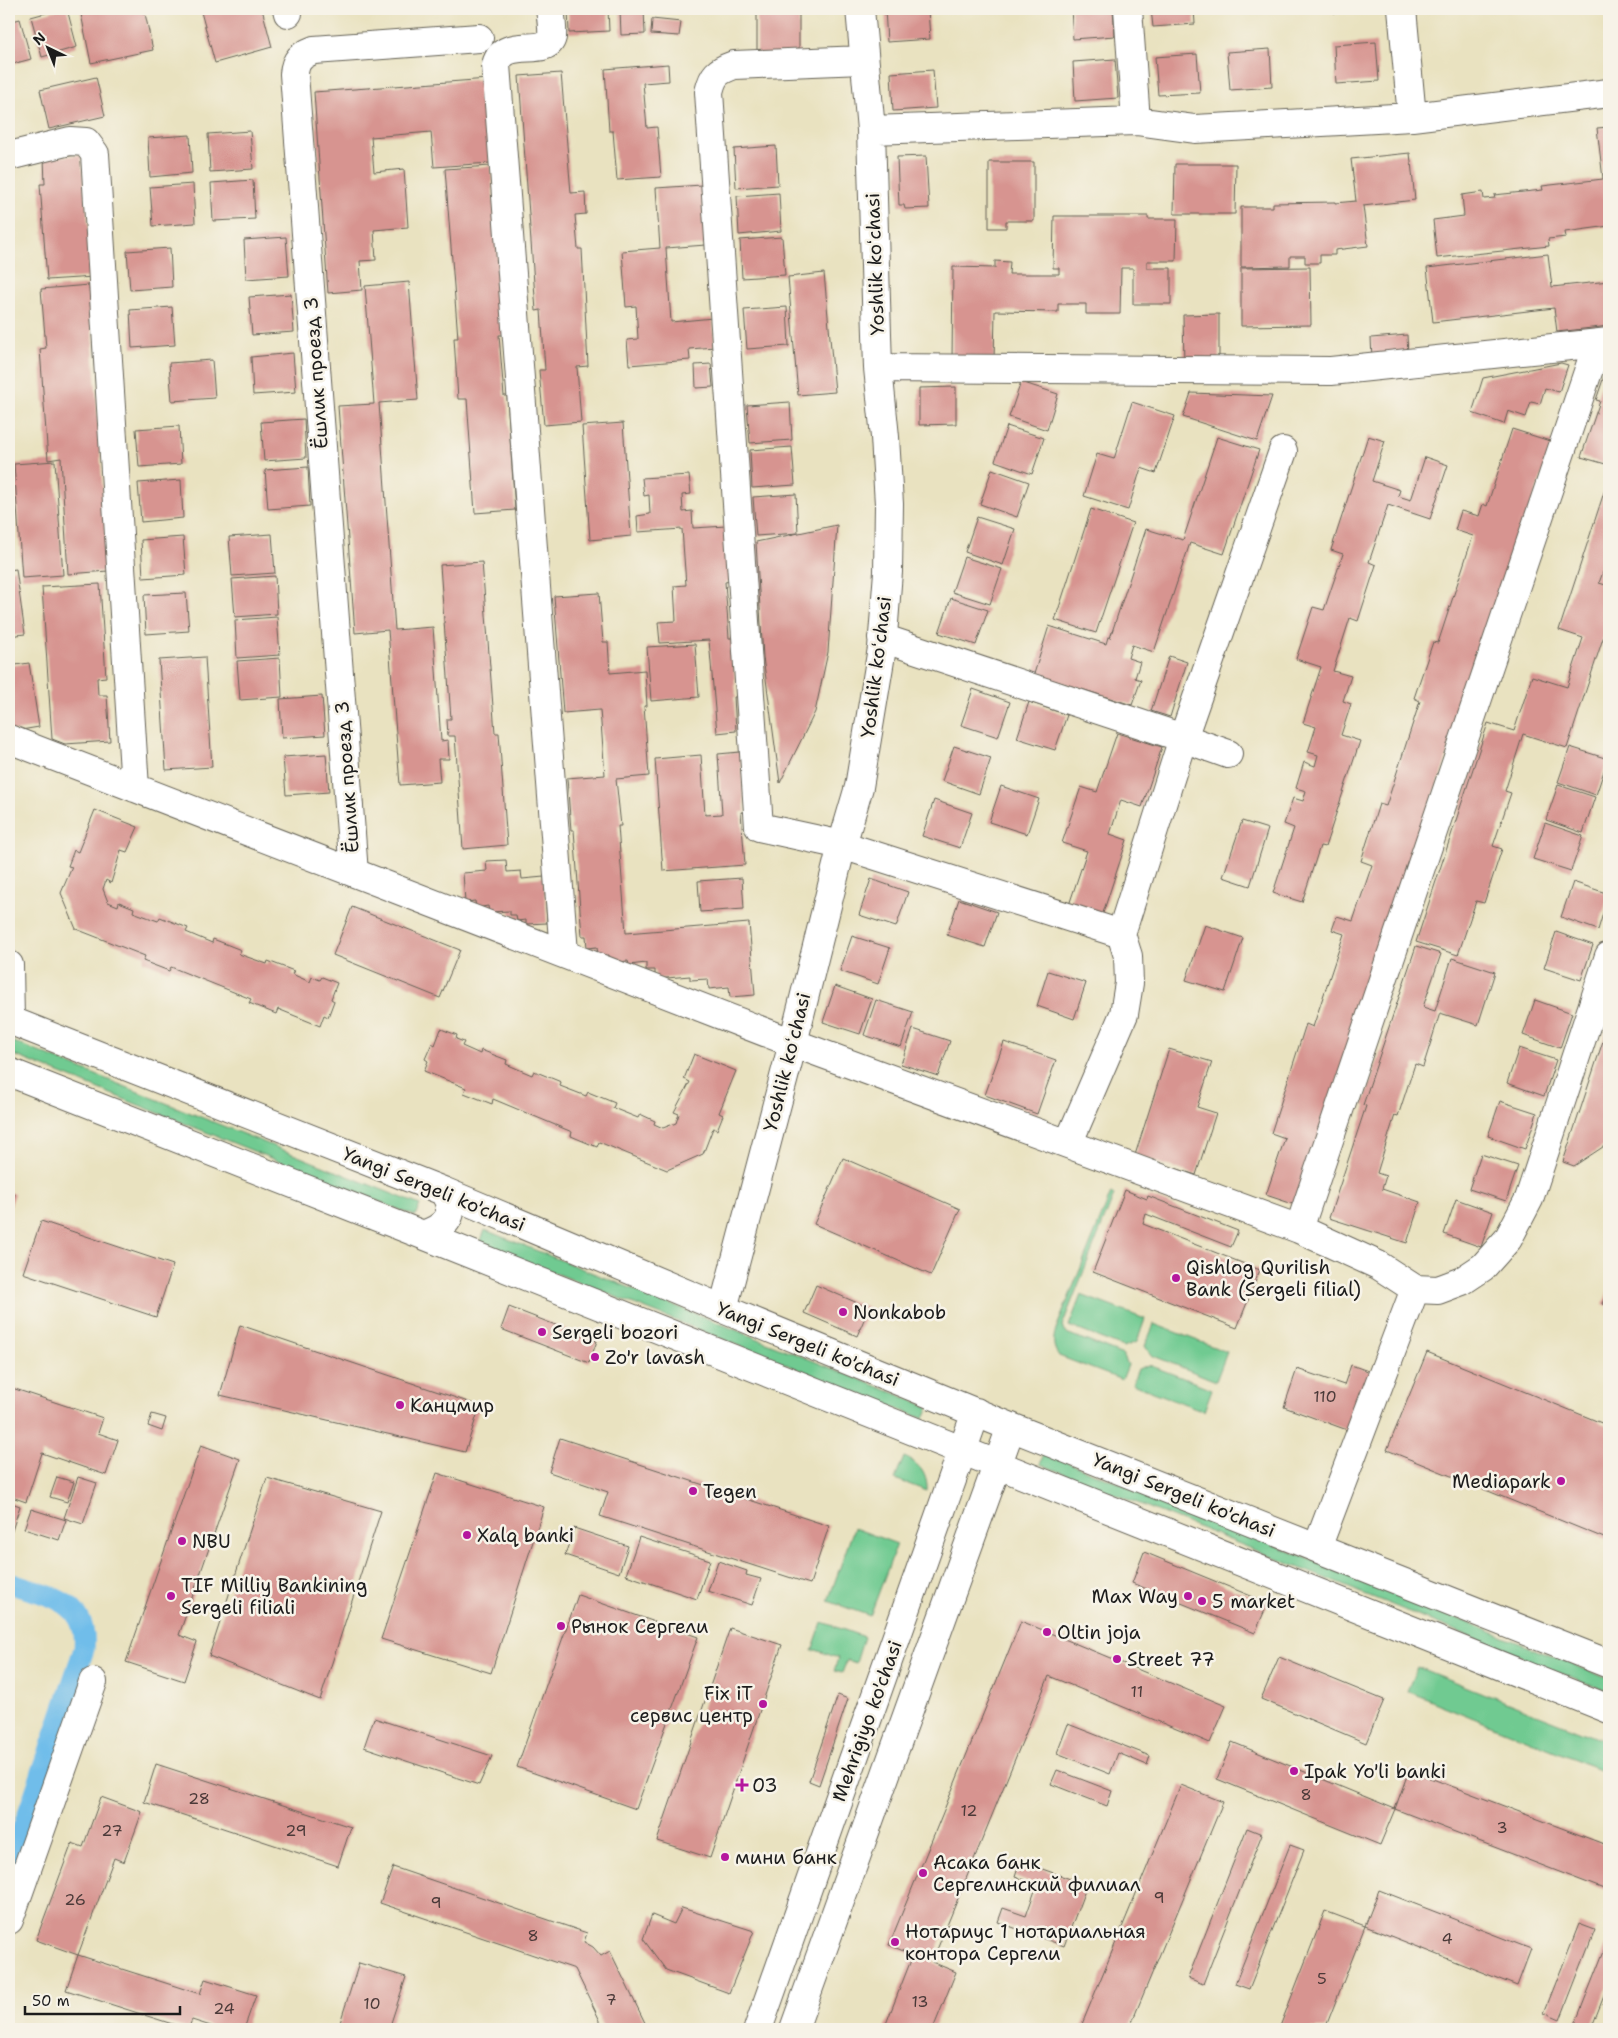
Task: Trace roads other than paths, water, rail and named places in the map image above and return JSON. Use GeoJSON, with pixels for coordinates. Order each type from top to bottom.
{"type":"FeatureCollection","features":[{"type":"Feature","properties":{"kind":"street"},"geometry":{"type":"LineString","coordinates":[[550,9],[552,37],[550,42],[541,47],[511,49],[502,53],[496,65],[564,953]]}},
{"type":"Feature","properties":{"kind":"street","name":"Yoshlik koʻchasi"},"geometry":{"type":"LineString","coordinates":[[723,1309],[793,1043],[842,845],[859,787],[882,638],[888,572],[889,504],[878,368],[870,130],[860,9]]}},
{"type":"Feature","properties":{"kind":"street"},"geometry":{"type":"LineString","coordinates":[[1128,9],[1136,121]]}},
{"type":"Feature","properties":{"kind":"street"},"geometry":{"type":"LineString","coordinates":[[1402,9],[1412,117]]}},
{"type":"Feature","properties":{"kind":"street","name":"Ёшлик проезд 3"},"geometry":{"type":"LineString","coordinates":[[354,873],[294,74],[295,64],[301,55],[314,50],[479,38]]}},
{"type":"Feature","properties":{"kind":"street"},"geometry":{"type":"LineString","coordinates":[[863,60],[734,65],[721,69],[712,79],[709,92],[759,827],[842,845],[1121,934]]}},
{"type":"Feature","properties":{"kind":"street"},"geometry":{"type":"LineString","coordinates":[[870,130],[1136,121],[1196,129],[1412,117],[1609,93]]}},
{"type":"Feature","properties":{"kind":"street"},"geometry":{"type":"LineString","coordinates":[[9,156],[70,141],[86,142],[95,154],[135,788]]}},
{"type":"Feature","properties":{"kind":"street"},"geometry":{"type":"LineString","coordinates":[[878,368],[1331,371],[1603,344],[1299,1229]]}},
{"type":"Feature","properties":{"kind":"street"},"geometry":{"type":"LineString","coordinates":[[1068,1144],[1124,1014],[1129,983],[1128,956],[1121,934],[1183,738],[1283,451]]}},
{"type":"Feature","properties":{"kind":"street"},"geometry":{"type":"LineString","coordinates":[[882,638],[1228,754]]}},
{"type":"Feature","properties":{"kind":"street"},"geometry":{"type":"LineString","coordinates":[[9,739],[793,1043],[1299,1229],[1378,1265],[1415,1289],[1438,1290],[1462,1281],[1482,1267],[1508,1239],[1529,1199],[1609,956]]}},
{"type":"Feature","properties":{"kind":"street"},"geometry":{"type":"LineString","coordinates":[[9,965],[9,1020]]}},
{"type":"Feature","properties":{"kind":"street","name":"Yangi Sergeli ko'chasi"},"geometry":{"type":"LineString","coordinates":[[9,1020],[442,1192],[976,1412],[1609,1664]]}},
{"type":"Feature","properties":{"kind":"street"},"geometry":{"type":"LineString","coordinates":[[9,1072],[423,1235],[1609,1709]]}},
{"type":"Feature","properties":{"kind":"street"},"geometry":{"type":"LineString","coordinates":[[423,1235],[438,1229],[448,1220],[450,1206],[442,1192]]}},
{"type":"Feature","properties":{"kind":"street"},"geometry":{"type":"LineString","coordinates":[[1317,1548],[1415,1289]]}},
{"type":"Feature","properties":{"kind":"street","name":"Mehrigiyo ko'chasi"},"geometry":{"type":"LineString","coordinates":[[758,2029],[976,1412]]}},
{"type":"Feature","properties":{"kind":"street","name":"Mehrigiyo ko'chasi"},"geometry":{"type":"LineString","coordinates":[[794,2029],[1012,1426]]}},
{"type":"Feature","properties":{"kind":"street"},"geometry":{"type":"LineString","coordinates":[[9,1920],[93,1682]]}},
{"type":"Feature","properties":{"kind":"waterway"},"geometry":{"type":"LineString","coordinates":[[9,1583],[50,1596],[62,1602],[80,1619],[84,1632],[84,1649],[9,1869]]}},
{"type":"Feature","properties":{"kind":"place","name":"Qishlog Qurilish Bank (Sergeli filial)"},"geometry":{"type":"Point","coordinates":[1176,1278]}},
{"type":"Feature","properties":{"kind":"place","name":"Nonkabob"},"geometry":{"type":"Point","coordinates":[843,1312]}},
{"type":"Feature","properties":{"kind":"place","name":"Sergeli bozori"},"geometry":{"type":"Point","coordinates":[542,1332]}},
{"type":"Feature","properties":{"kind":"place","name":"Zo'r lavash"},"geometry":{"type":"Point","coordinates":[595,1357]}},
{"type":"Feature","properties":{"kind":"place","name":"Канцмир"},"geometry":{"type":"Point","coordinates":[400,1405]}},
{"type":"Feature","properties":{"kind":"place","name":"Mediapark"},"geometry":{"type":"Point","coordinates":[1561,1481]}},
{"type":"Feature","properties":{"kind":"place","name":"Tegen"},"geometry":{"type":"Point","coordinates":[693,1491]}},
{"type":"Feature","properties":{"kind":"place","name":"Xalq banki"},"geometry":{"type":"Point","coordinates":[467,1535]}},
{"type":"Feature","properties":{"kind":"place","name":"NBU"},"geometry":{"type":"Point","coordinates":[182,1541]}},
{"type":"Feature","properties":{"kind":"place","name":"TIF Milliy Bankining Sergeli filiali"},"geometry":{"type":"Point","coordinates":[171,1596]}},
{"type":"Feature","properties":{"kind":"place","name":"Max Way"},"geometry":{"type":"Point","coordinates":[1188,1596]}},
{"type":"Feature","properties":{"kind":"place","name":"5 market"},"geometry":{"type":"Point","coordinates":[1202,1601]}},
{"type":"Feature","properties":{"kind":"place","name":"Рынок Сергели"},"geometry":{"type":"Point","coordinates":[561,1626]}},
{"type":"Feature","properties":{"kind":"place","name":"Oltin joja"},"geometry":{"type":"Point","coordinates":[1047,1632]}},
{"type":"Feature","properties":{"kind":"place","name":"Street 77"},"geometry":{"type":"Point","coordinates":[1117,1659]}},
{"type":"Feature","properties":{"kind":"place","name":"Fix iT сервис центр"},"geometry":{"type":"Point","coordinates":[763,1704]}},
{"type":"Feature","properties":{"kind":"place","name":"Ipak Yo'li banki"},"geometry":{"type":"Point","coordinates":[1294,1771]}},
{"type":"Feature","properties":{"kind":"place","name":"03"},"geometry":{"type":"Point","coordinates":[742,1785]}},
{"type":"Feature","properties":{"kind":"place","name":"мини банк"},"geometry":{"type":"Point","coordinates":[725,1857]}},
{"type":"Feature","properties":{"kind":"place","name":"Асака банк Сергелинский филиал"},"geometry":{"type":"Point","coordinates":[923,1873]}},
{"type":"Feature","properties":{"kind":"place","name":"Нотариус 1 нотариальная контора Сергели"},"geometry":{"type":"Point","coordinates":[895,1942]}}]}
